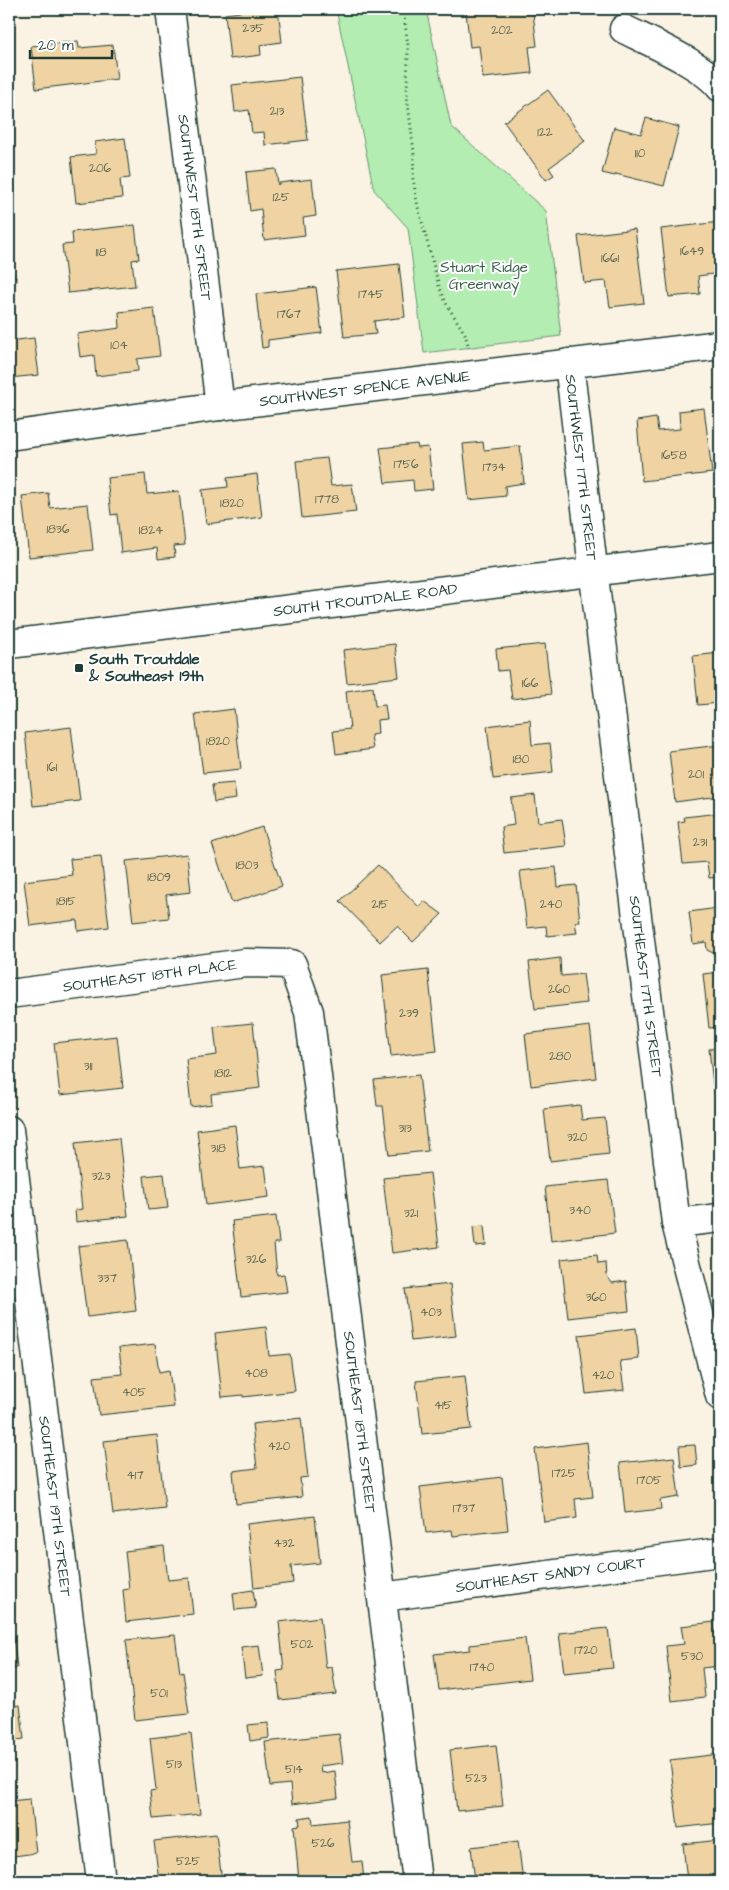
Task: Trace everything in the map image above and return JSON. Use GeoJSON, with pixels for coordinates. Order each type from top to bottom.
{"type":"FeatureCollection","features":[{"type":"Feature","properties":{"kind":"street","name":"SOUTHWEST 18TH STREET"},"geometry":{"type":"LineString","coordinates":[[170,9],[220,406]]}},
{"type":"Feature","properties":{"kind":"street"},"geometry":{"type":"LineString","coordinates":[[624,29],[669,52],[714,79],[720,87]]}},
{"type":"Feature","properties":{"kind":"street","name":"SOUTHWEST SPENCE AVENUE"},"geometry":{"type":"LineString","coordinates":[[9,436],[220,406],[720,345]]}},
{"type":"Feature","properties":{"kind":"street","name":"SOUTHWEST 17TH STREET"},"geometry":{"type":"LineString","coordinates":[[569,363],[593,571]]}},
{"type":"Feature","properties":{"kind":"street","name":"SOUTH TROUTDALE ROAD"},"geometry":{"type":"LineString","coordinates":[[9,644],[720,556]]}},
{"type":"Feature","properties":{"kind":"street","name":"SOUTHEAST 17TH STREET"},"geometry":{"type":"LineString","coordinates":[[593,571],[676,1223],[720,1396]]}},
{"type":"Feature","properties":{"kind":"street","name":"SOUTHEAST 18TH PLACE"},"geometry":{"type":"LineString","coordinates":[[9,994],[245,964],[292,964]]}},
{"type":"Feature","properties":{"kind":"street","name":"SOUTHEAST 18TH STREET"},"geometry":{"type":"LineString","coordinates":[[292,964],[309,1012],[417,1881]]}},
{"type":"Feature","properties":{"kind":"street","name":"SOUTHEAST 19TH STREET"},"geometry":{"type":"LineString","coordinates":[[9,1130],[101,1881]]}},
{"type":"Feature","properties":{"kind":"street"},"geometry":{"type":"LineString","coordinates":[[676,1223],[720,1218]]}},
{"type":"Feature","properties":{"kind":"street","name":"SOUTHEAST SANDY COURT"},"geometry":{"type":"LineString","coordinates":[[382,1597],[720,1552]]}},
{"type":"Feature","properties":{"kind":"path"},"geometry":{"type":"LineString","coordinates":[[403,9],[408,46],[406,96],[414,152],[413,179],[418,207],[439,286],[448,306],[465,334],[469,351]]}},
{"type":"Feature","properties":{"kind":"green space","name":"Stuart Ridge Greenway"},"geometry":{"type":"Polygon","coordinates":[[[336,9],[426,9],[451,126],[546,211],[561,336],[424,353],[408,228],[374,190],[336,9]]]}},
{"type":"Feature","properties":{"kind":"building"},"geometry":{"type":"Polygon","coordinates":[[[240,9],[278,9],[282,42],[260,45],[261,55],[230,59],[225,14],[240,12],[240,9]]]}},
{"type":"Feature","properties":{"kind":"building"},"geometry":{"type":"Polygon","coordinates":[[[525,9],[526,14],[533,13],[537,46],[529,47],[532,73],[483,78],[479,46],[470,47],[466,12],[525,9]]]}},
{"type":"Feature","properties":{"kind":"building"},"geometry":{"type":"Polygon","coordinates":[[[78,41],[79,48],[113,45],[117,79],[36,89],[31,46],[78,41]]]}},
{"type":"Feature","properties":{"kind":"building"},"geometry":{"type":"Polygon","coordinates":[[[300,77],[308,140],[265,145],[264,132],[252,133],[249,110],[235,112],[232,85],[300,77]]]}},
{"type":"Feature","properties":{"kind":"building"},"geometry":{"type":"Polygon","coordinates":[[[548,90],[585,141],[549,168],[554,175],[546,180],[504,122],[548,90]]]}},
{"type":"Feature","properties":{"kind":"building"},"geometry":{"type":"Polygon","coordinates":[[[646,118],[679,127],[664,186],[616,174],[615,176],[602,173],[614,127],[641,134],[646,118]]]}},
{"type":"Feature","properties":{"kind":"building"},"geometry":{"type":"Polygon","coordinates":[[[125,138],[130,178],[120,179],[122,198],[76,203],[71,157],[96,154],[95,142],[125,138]]]}},
{"type":"Feature","properties":{"kind":"building"},"geometry":{"type":"Polygon","coordinates":[[[276,169],[278,185],[279,183],[312,179],[316,216],[303,218],[305,235],[264,240],[261,209],[250,211],[246,172],[276,169]]]}},
{"type":"Feature","properties":{"kind":"building"},"geometry":{"type":"Polygon","coordinates":[[[720,222],[720,273],[698,276],[700,294],[669,297],[661,229],[720,222]]]}},
{"type":"Feature","properties":{"kind":"building"},"geometry":{"type":"Polygon","coordinates":[[[135,225],[139,259],[132,260],[135,286],[68,293],[62,245],[73,244],[72,232],[135,225]]]}},
{"type":"Feature","properties":{"kind":"building"},"geometry":{"type":"Polygon","coordinates":[[[635,229],[644,303],[610,307],[606,281],[584,283],[578,236],[635,229]]]}},
{"type":"Feature","properties":{"kind":"building"},"geometry":{"type":"Polygon","coordinates":[[[399,264],[405,317],[374,321],[376,334],[344,337],[336,271],[399,264]]]}},
{"type":"Feature","properties":{"kind":"building"},"geometry":{"type":"Polygon","coordinates":[[[9,269],[18,280],[9,287],[9,269]]]}},
{"type":"Feature","properties":{"kind":"building"},"geometry":{"type":"Polygon","coordinates":[[[316,287],[322,333],[268,340],[268,347],[262,348],[256,294],[316,287]]]}},
{"type":"Feature","properties":{"kind":"building"},"geometry":{"type":"Polygon","coordinates":[[[154,308],[160,356],[137,359],[138,371],[96,376],[94,355],[80,357],[77,334],[120,328],[119,312],[154,308]]]}},
{"type":"Feature","properties":{"kind":"building"},"geometry":{"type":"Polygon","coordinates":[[[34,338],[39,375],[9,378],[9,341],[34,338]]]}},
{"type":"Feature","properties":{"kind":"building"},"geometry":{"type":"Polygon","coordinates":[[[704,408],[712,473],[642,481],[637,421],[656,418],[658,431],[680,429],[679,411],[704,408]]]}},
{"type":"Feature","properties":{"kind":"building"},"geometry":{"type":"Polygon","coordinates":[[[483,442],[484,450],[520,446],[524,483],[505,486],[506,496],[469,500],[463,444],[483,442]]]}},
{"type":"Feature","properties":{"kind":"building"},"geometry":{"type":"Polygon","coordinates":[[[417,444],[418,448],[428,447],[433,489],[414,491],[413,480],[385,483],[380,448],[417,444]]]}},
{"type":"Feature","properties":{"kind":"building"},"geometry":{"type":"Polygon","coordinates":[[[327,458],[331,486],[352,484],[356,512],[302,518],[296,461],[327,458]]]}},
{"type":"Feature","properties":{"kind":"building"},"geometry":{"type":"Polygon","coordinates":[[[145,474],[147,494],[179,491],[185,545],[174,546],[175,557],[158,559],[157,548],[121,553],[117,514],[111,515],[107,478],[145,474]]]}},
{"type":"Feature","properties":{"kind":"building"},"geometry":{"type":"Polygon","coordinates":[[[257,474],[262,517],[206,524],[202,490],[228,487],[227,478],[257,474]]]}},
{"type":"Feature","properties":{"kind":"building"},"geometry":{"type":"Polygon","coordinates":[[[48,493],[50,508],[88,504],[93,550],[29,557],[22,496],[48,493]]]}},
{"type":"Feature","properties":{"kind":"building"},"geometry":{"type":"Polygon","coordinates":[[[395,644],[399,677],[347,683],[343,650],[395,644]]]}},
{"type":"Feature","properties":{"kind":"building"},"geometry":{"type":"Polygon","coordinates":[[[545,644],[551,694],[512,699],[508,670],[498,671],[496,649],[545,644]]]}},
{"type":"Feature","properties":{"kind":"building"},"geometry":{"type":"Polygon","coordinates":[[[720,653],[720,703],[698,705],[693,656],[720,653]]]}},
{"type":"Feature","properties":{"kind":"building"},"geometry":{"type":"Polygon","coordinates":[[[373,687],[375,706],[385,705],[387,719],[377,720],[378,734],[371,735],[373,749],[336,754],[333,731],[350,729],[346,691],[373,687]]]}},
{"type":"Feature","properties":{"kind":"building"},"geometry":{"type":"Polygon","coordinates":[[[234,709],[241,769],[203,773],[195,714],[234,709]]]}},
{"type":"Feature","properties":{"kind":"building"},"geometry":{"type":"Polygon","coordinates":[[[530,720],[532,745],[550,743],[553,772],[493,779],[487,726],[530,720]]]}},
{"type":"Feature","properties":{"kind":"building"},"geometry":{"type":"Polygon","coordinates":[[[71,727],[80,801],[33,806],[25,733],[71,727]]]}},
{"type":"Feature","properties":{"kind":"building"},"geometry":{"type":"Polygon","coordinates":[[[720,745],[720,796],[675,802],[669,751],[720,745]]]}},
{"type":"Feature","properties":{"kind":"building"},"geometry":{"type":"Polygon","coordinates":[[[234,783],[236,799],[214,802],[212,785],[234,783]]]}},
{"type":"Feature","properties":{"kind":"building"},"geometry":{"type":"Polygon","coordinates":[[[535,795],[538,822],[562,819],[566,846],[504,853],[501,827],[514,825],[511,798],[535,795]]]}},
{"type":"Feature","properties":{"kind":"building"},"geometry":{"type":"Polygon","coordinates":[[[720,813],[720,877],[709,878],[707,862],[683,864],[678,822],[685,821],[684,817],[720,813]]]}},
{"type":"Feature","properties":{"kind":"building"},"geometry":{"type":"Polygon","coordinates":[[[262,827],[282,886],[232,903],[212,844],[262,827]]]}},
{"type":"Feature","properties":{"kind":"building"},"geometry":{"type":"Polygon","coordinates":[[[187,854],[191,892],[166,895],[169,918],[133,922],[126,861],[187,854]]]}},
{"type":"Feature","properties":{"kind":"building"},"geometry":{"type":"Polygon","coordinates":[[[101,856],[109,927],[78,931],[77,920],[30,926],[24,881],[72,875],[70,859],[101,856]]]}},
{"type":"Feature","properties":{"kind":"building"},"geometry":{"type":"Polygon","coordinates":[[[378,865],[419,907],[424,901],[442,914],[413,942],[397,926],[380,942],[340,901],[378,865]]]}},
{"type":"Feature","properties":{"kind":"building"},"geometry":{"type":"Polygon","coordinates":[[[556,867],[558,887],[576,885],[580,922],[575,922],[577,933],[547,936],[546,926],[527,928],[520,871],[556,867]]]}},
{"type":"Feature","properties":{"kind":"building"},"geometry":{"type":"Polygon","coordinates":[[[717,900],[720,900],[720,952],[713,953],[707,950],[706,942],[693,944],[689,912],[718,908],[717,900]]]}},
{"type":"Feature","properties":{"kind":"building"},"geometry":{"type":"Polygon","coordinates":[[[560,958],[561,976],[583,974],[587,1003],[535,1009],[529,962],[560,958]]]}},
{"type":"Feature","properties":{"kind":"building"},"geometry":{"type":"Polygon","coordinates":[[[428,970],[437,1051],[391,1056],[382,975],[428,970]]]}},
{"type":"Feature","properties":{"kind":"building"},"geometry":{"type":"Polygon","coordinates":[[[720,972],[720,1027],[709,1028],[703,974],[720,972]]]}},
{"type":"Feature","properties":{"kind":"building"},"geometry":{"type":"Polygon","coordinates":[[[253,1023],[260,1088],[211,1094],[212,1104],[191,1107],[186,1059],[217,1055],[214,1027],[253,1023]]]}},
{"type":"Feature","properties":{"kind":"building"},"geometry":{"type":"Polygon","coordinates":[[[590,1026],[596,1078],[531,1086],[525,1034],[590,1026]]]}},
{"type":"Feature","properties":{"kind":"building"},"geometry":{"type":"Polygon","coordinates":[[[117,1036],[123,1088],[60,1095],[54,1043],[117,1036]]]}},
{"type":"Feature","properties":{"kind":"building"},"geometry":{"type":"Polygon","coordinates":[[[720,1048],[720,1100],[715,1101],[709,1049],[720,1048]]]}},
{"type":"Feature","properties":{"kind":"building"},"geometry":{"type":"Polygon","coordinates":[[[419,1075],[428,1151],[389,1155],[383,1106],[377,1106],[374,1080],[419,1075]]]}},
{"type":"Feature","properties":{"kind":"building"},"geometry":{"type":"Polygon","coordinates":[[[580,1105],[582,1120],[605,1118],[609,1154],[550,1161],[544,1109],[580,1105]]]}},
{"type":"Feature","properties":{"kind":"building"},"geometry":{"type":"Polygon","coordinates":[[[715,1123],[720,1123],[720,1165],[715,1123]]]}},
{"type":"Feature","properties":{"kind":"building"},"geometry":{"type":"Polygon","coordinates":[[[235,1125],[240,1169],[265,1166],[269,1197],[206,1205],[197,1130],[235,1125]]]}},
{"type":"Feature","properties":{"kind":"building"},"geometry":{"type":"Polygon","coordinates":[[[119,1138],[128,1216],[76,1222],[75,1210],[82,1209],[75,1143],[119,1138]]]}},
{"type":"Feature","properties":{"kind":"building"},"geometry":{"type":"Polygon","coordinates":[[[430,1173],[439,1247],[392,1253],[383,1178],[430,1173]]]}},
{"type":"Feature","properties":{"kind":"building"},"geometry":{"type":"Polygon","coordinates":[[[164,1174],[168,1208],[148,1210],[144,1176],[164,1174]]]}},
{"type":"Feature","properties":{"kind":"building"},"geometry":{"type":"Polygon","coordinates":[[[608,1180],[615,1233],[551,1241],[545,1187],[608,1180]]]}},
{"type":"Feature","properties":{"kind":"building"},"geometry":{"type":"Polygon","coordinates":[[[276,1216],[279,1243],[274,1243],[277,1275],[284,1274],[287,1292],[241,1297],[232,1221],[276,1216]]]}},
{"type":"Feature","properties":{"kind":"building"},"geometry":{"type":"Polygon","coordinates":[[[484,1226],[486,1245],[475,1246],[473,1227],[484,1226]]]}},
{"type":"Feature","properties":{"kind":"building"},"geometry":{"type":"Polygon","coordinates":[[[128,1240],[136,1311],[87,1317],[78,1246],[128,1240]]]}},
{"type":"Feature","properties":{"kind":"building"},"geometry":{"type":"Polygon","coordinates":[[[597,1255],[598,1264],[606,1263],[607,1276],[612,1283],[626,1281],[629,1311],[568,1318],[561,1259],[597,1255]]]}},
{"type":"Feature","properties":{"kind":"building"},"geometry":{"type":"Polygon","coordinates":[[[450,1284],[456,1336],[411,1341],[405,1289],[450,1284]]]}},
{"type":"Feature","properties":{"kind":"building"},"geometry":{"type":"Polygon","coordinates":[[[266,1327],[269,1356],[290,1354],[295,1391],[243,1397],[243,1395],[222,1397],[215,1333],[266,1327]]]}},
{"type":"Feature","properties":{"kind":"building"},"geometry":{"type":"Polygon","coordinates":[[[636,1328],[639,1359],[620,1361],[624,1390],[586,1394],[579,1335],[636,1328]]]}},
{"type":"Feature","properties":{"kind":"building"},"geometry":{"type":"Polygon","coordinates":[[[155,1344],[159,1372],[169,1370],[174,1407],[99,1415],[94,1377],[122,1374],[119,1348],[155,1344]]]}},
{"type":"Feature","properties":{"kind":"building"},"geometry":{"type":"Polygon","coordinates":[[[465,1376],[471,1429],[422,1434],[416,1381],[465,1376]]]}},
{"type":"Feature","properties":{"kind":"building"},"geometry":{"type":"Polygon","coordinates":[[[301,1418],[308,1477],[300,1478],[302,1497],[236,1504],[233,1471],[257,1468],[252,1424],[301,1418]]]}},
{"type":"Feature","properties":{"kind":"building"},"geometry":{"type":"Polygon","coordinates":[[[157,1435],[165,1508],[113,1514],[104,1441],[157,1435]]]}},
{"type":"Feature","properties":{"kind":"building"},"geometry":{"type":"Polygon","coordinates":[[[587,1442],[593,1497],[575,1499],[577,1518],[544,1522],[535,1449],[587,1442]]]}},
{"type":"Feature","properties":{"kind":"building"},"geometry":{"type":"Polygon","coordinates":[[[695,1445],[697,1465],[681,1467],[679,1446],[695,1445]]]}},
{"type":"Feature","properties":{"kind":"building"},"geometry":{"type":"Polygon","coordinates":[[[674,1457],[679,1497],[660,1500],[661,1509],[625,1513],[620,1463],[674,1457]]]}},
{"type":"Feature","properties":{"kind":"building"},"geometry":{"type":"Polygon","coordinates":[[[502,1477],[508,1530],[453,1536],[452,1530],[426,1533],[420,1487],[502,1477]]]}},
{"type":"Feature","properties":{"kind":"building"},"geometry":{"type":"Polygon","coordinates":[[[315,1516],[320,1563],[291,1566],[293,1583],[254,1588],[247,1524],[315,1516]]]}},
{"type":"Feature","properties":{"kind":"building"},"geometry":{"type":"Polygon","coordinates":[[[164,1546],[168,1580],[189,1578],[193,1614],[126,1622],[123,1590],[129,1589],[125,1551],[164,1546]]]}},
{"type":"Feature","properties":{"kind":"building"},"geometry":{"type":"Polygon","coordinates":[[[253,1590],[256,1608],[235,1610],[233,1593],[253,1590]]]}},
{"type":"Feature","properties":{"kind":"building"},"geometry":{"type":"Polygon","coordinates":[[[11,1617],[17,1668],[9,1669],[9,1618],[11,1617]]]}},
{"type":"Feature","properties":{"kind":"building"},"geometry":{"type":"Polygon","coordinates":[[[320,1617],[326,1668],[332,1667],[336,1694],[280,1700],[277,1671],[284,1670],[279,1622],[320,1617]]]}},
{"type":"Feature","properties":{"kind":"building"},"geometry":{"type":"Polygon","coordinates":[[[714,1622],[719,1666],[702,1668],[705,1697],[672,1701],[666,1646],[684,1644],[681,1626],[714,1622]]]}},
{"type":"Feature","properties":{"kind":"building"},"geometry":{"type":"Polygon","coordinates":[[[608,1628],[613,1668],[564,1673],[559,1633],[608,1628]]]}},
{"type":"Feature","properties":{"kind":"building"},"geometry":{"type":"Polygon","coordinates":[[[175,1635],[180,1673],[183,1672],[189,1714],[135,1720],[126,1640],[175,1635]]]}},
{"type":"Feature","properties":{"kind":"building"},"geometry":{"type":"Polygon","coordinates":[[[525,1638],[530,1679],[439,1690],[434,1654],[470,1650],[470,1645],[525,1638]]]}},
{"type":"Feature","properties":{"kind":"building"},"geometry":{"type":"Polygon","coordinates":[[[259,1645],[263,1676],[245,1678],[241,1647],[259,1645]]]}},
{"type":"Feature","properties":{"kind":"building"},"geometry":{"type":"Polygon","coordinates":[[[20,1705],[24,1739],[9,1741],[9,1706],[20,1705]]]}},
{"type":"Feature","properties":{"kind":"building"},"geometry":{"type":"Polygon","coordinates":[[[268,1723],[269,1738],[250,1741],[248,1725],[268,1723]]]}},
{"type":"Feature","properties":{"kind":"building"},"geometry":{"type":"Polygon","coordinates":[[[191,1733],[200,1814],[153,1819],[150,1791],[156,1790],[150,1738],[191,1733]]]}},
{"type":"Feature","properties":{"kind":"building"},"geometry":{"type":"Polygon","coordinates":[[[339,1734],[343,1763],[320,1766],[321,1773],[335,1771],[338,1798],[292,1804],[290,1784],[270,1786],[265,1742],[339,1734]]]}},
{"type":"Feature","properties":{"kind":"building"},"geometry":{"type":"Polygon","coordinates":[[[496,1745],[503,1806],[457,1811],[450,1750],[496,1745]]]}},
{"type":"Feature","properties":{"kind":"building"},"geometry":{"type":"Polygon","coordinates":[[[720,1754],[720,1823],[678,1828],[670,1760],[720,1754]]]}},
{"type":"Feature","properties":{"kind":"building"},"geometry":{"type":"Polygon","coordinates":[[[30,1799],[36,1853],[14,1856],[14,1860],[9,1860],[9,1801],[30,1799]]]}},
{"type":"Feature","properties":{"kind":"building"},"geometry":{"type":"Polygon","coordinates":[[[312,1816],[313,1824],[347,1820],[352,1862],[362,1861],[364,1881],[299,1881],[294,1826],[300,1825],[299,1818],[312,1816]]]}},
{"type":"Feature","properties":{"kind":"building"},"geometry":{"type":"Polygon","coordinates":[[[216,1834],[222,1881],[159,1881],[154,1841],[216,1834]]]}},
{"type":"Feature","properties":{"kind":"building"},"geometry":{"type":"Polygon","coordinates":[[[720,1840],[720,1881],[687,1881],[683,1844],[720,1840]]]}},
{"type":"Feature","properties":{"kind":"building"},"geometry":{"type":"Polygon","coordinates":[[[518,1841],[523,1881],[475,1881],[471,1847],[518,1841]]]}},
{"type":"Feature","properties":{"kind":"place","name":"South Troutdale & Southeast 19th"},"geometry":{"type":"Point","coordinates":[79,668]}}]}
